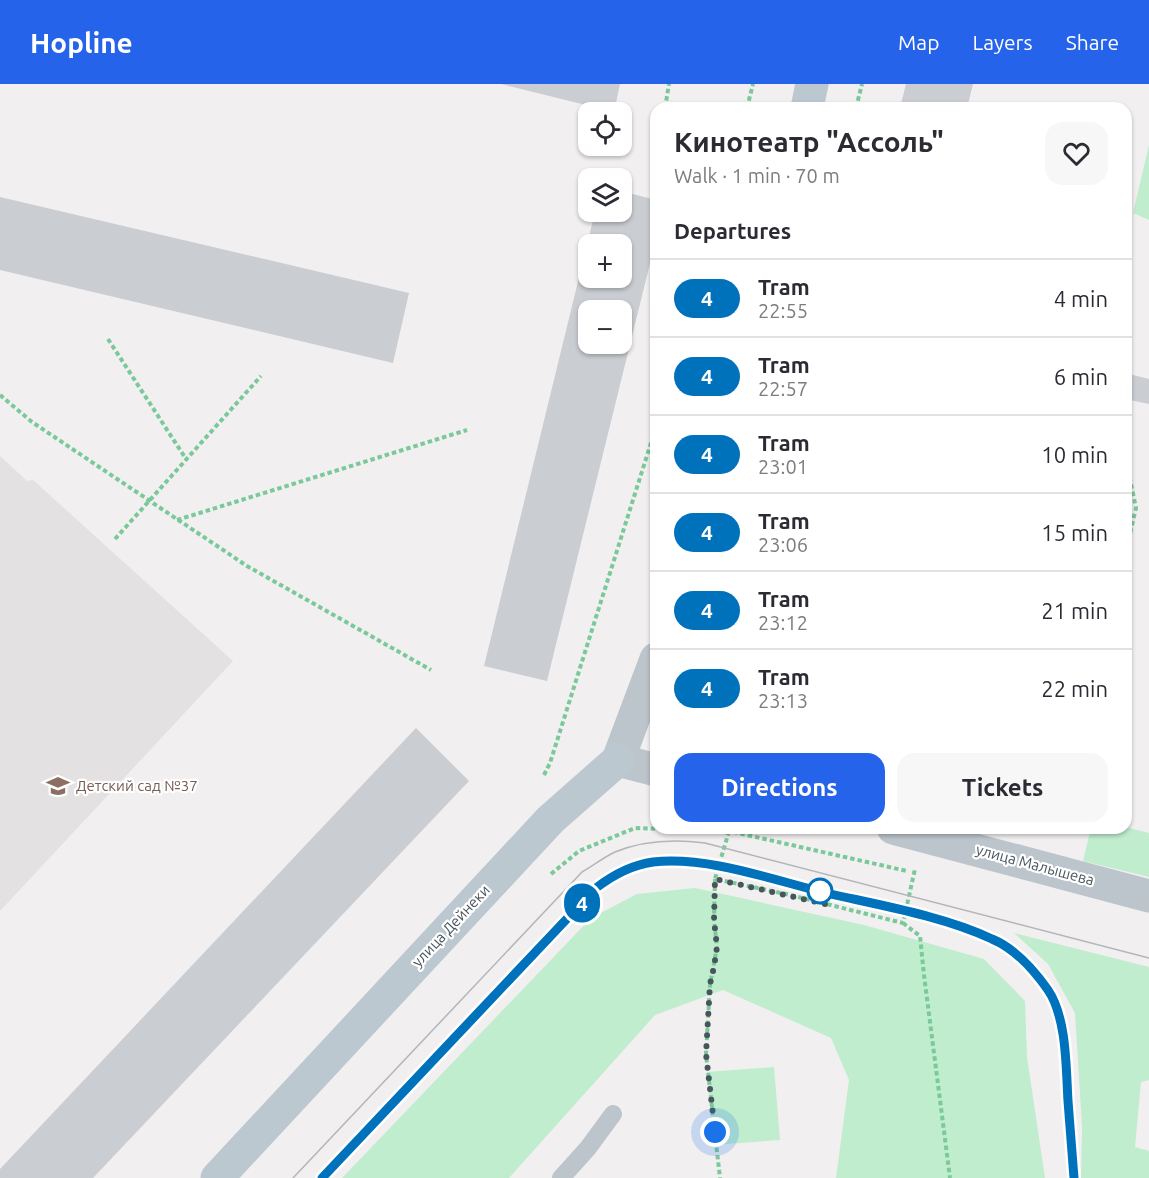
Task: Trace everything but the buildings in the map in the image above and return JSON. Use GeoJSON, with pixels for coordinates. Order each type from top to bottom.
{"type":"FeatureCollection","features":[{"type":"Feature","properties":{"kind":"main road"},"geometry":{"type":"LineString","coordinates":[[808,102],[812,84]]}},
{"type":"Feature","properties":{"kind":"main road","name":"улица Дейнеки"},"geometry":{"type":"LineString","coordinates":[[218,1178],[550,820],[618,760]]}},
{"type":"Feature","properties":{"kind":"street","name":"улица Дейнеки"},"geometry":{"type":"LineString","coordinates":[[618,760],[650,675]]}},
{"type":"Feature","properties":{"kind":"street"},"geometry":{"type":"LineString","coordinates":[[618,760],[650,731]]}},
{"type":"Feature","properties":{"kind":"street"},"geometry":{"type":"LineString","coordinates":[[618,760],[650,768]]}},
{"type":"Feature","properties":{"kind":"street","name":"улица Малышева"},"geometry":{"type":"LineString","coordinates":[[924,834],[1149,896]]}},
{"type":"Feature","properties":{"kind":"lane"},"geometry":{"type":"LineString","coordinates":[[561,1178],[588,1148],[613,1114]]}},
{"type":"Feature","properties":{"kind":"path"},"geometry":{"type":"LineString","coordinates":[[665,102],[669,84]]}},
{"type":"Feature","properties":{"kind":"path"},"geometry":{"type":"LineString","coordinates":[[748,102],[753,84]]}},
{"type":"Feature","properties":{"kind":"path"},"geometry":{"type":"LineString","coordinates":[[858,102],[862,84]]}},
{"type":"Feature","properties":{"kind":"path"},"geometry":{"type":"LineString","coordinates":[[108,339],[186,459]]}},
{"type":"Feature","properties":{"kind":"path"},"geometry":{"type":"LineString","coordinates":[[114,539],[261,376]]}},
{"type":"Feature","properties":{"kind":"path"},"geometry":{"type":"LineString","coordinates":[[0,395],[32,422],[247,566],[431,670]]}},
{"type":"Feature","properties":{"kind":"path"},"geometry":{"type":"LineString","coordinates":[[177,519],[468,430]]}},
{"type":"Feature","properties":{"kind":"path"},"geometry":{"type":"LineString","coordinates":[[538,782],[546,773],[550,763],[650,446]]}},
{"type":"Feature","properties":{"kind":"path"},"geometry":{"type":"LineString","coordinates":[[1132,489],[1136,508],[1132,525]]}},
{"type":"Feature","properties":{"kind":"path"},"geometry":{"type":"LineString","coordinates":[[551,874],[579,851],[635,828],[650,828]]}},
{"type":"Feature","properties":{"kind":"path"},"geometry":{"type":"LineString","coordinates":[[720,1178],[706,1054],[710,984],[717,947],[714,920],[715,879],[728,834]]}},
{"type":"Feature","properties":{"kind":"path"},"geometry":{"type":"LineString","coordinates":[[742,834],[924,875]]}},
{"type":"Feature","properties":{"kind":"path"},"geometry":{"type":"LineString","coordinates":[[903,923],[914,873],[909,834]]}},
{"type":"Feature","properties":{"kind":"path"},"geometry":{"type":"LineString","coordinates":[[715,879],[903,923],[921,936],[950,1178]]}},
{"type":"Feature","properties":{"kind":"shaded area","name":"Детский сад №37"},"geometry":{"type":"Polygon","coordinates":[[[0,456],[27,481],[33,480],[233,661],[0,911],[0,456]]]}},
{"type":"Feature","properties":{"kind":"green space"},"geometry":{"type":"Polygon","coordinates":[[[1149,145],[1149,220],[1133,213],[1149,145]]]}},
{"type":"Feature","properties":{"kind":"green space"},"geometry":{"type":"Polygon","coordinates":[[[1132,829],[1149,833],[1149,877],[1083,861],[1090,834],[1132,834],[1132,829]]]}},
{"type":"Feature","properties":{"kind":"green space"},"geometry":{"type":"Polygon","coordinates":[[[695,888],[864,925],[984,959],[1025,1001],[1027,1057],[1045,1178],[836,1178],[849,1080],[831,1038],[723,990],[655,1015],[509,1178],[342,1178],[591,918],[637,894],[695,888]]]}},
{"type":"Feature","properties":{"kind":"green space"},"geometry":{"type":"Polygon","coordinates":[[[1014,933],[1149,967],[1149,1080],[1141,1082],[1135,1147],[1149,1151],[1149,1178],[1081,1178],[1082,1127],[1075,1013],[1048,964],[1014,933]]]}},
{"type":"Feature","properties":{"kind":"green space"},"geometry":{"type":"Polygon","coordinates":[[[774,1067],[780,1140],[713,1145],[707,1072],[774,1067]]]}},
{"type":"Feature","properties":{"kind":"tram line"},"geometry":{"type":"LineString","coordinates":[[293,1178],[582,872],[615,852],[637,845],[671,841],[705,843],[1149,958]]}},
{"type":"Feature","properties":{"kind":"tram line"},"geometry":{"type":"LineString","coordinates":[[322,1178],[596,888],[627,868],[667,861],[720,867],[923,916],[993,939],[1016,954],[1033,970],[1050,993],[1059,1015],[1064,1045],[1074,1178]]}},
{"type":"Feature","properties":{"kind":"tram line","name":"4"},"geometry":{"type":"LineString","coordinates":[[322,1178],[596,888],[615,874],[633,866],[673,861],[720,867],[923,916],[993,939],[1016,954],[1033,970],[1050,993],[1059,1015],[1064,1045],[1074,1178]]}},
{"type":"Feature","properties":{"kind":"place","name":"Детский сад №37"},"geometry":{"type":"Point","coordinates":[58,786]}},
{"type":"Feature","properties":{"kind":"route"},"geometry":{"type":"LineString","coordinates":[[715,1132],[706,1054],[706,1019],[717,947],[714,920],[715,879],[825,904],[820,891]]}}]}
